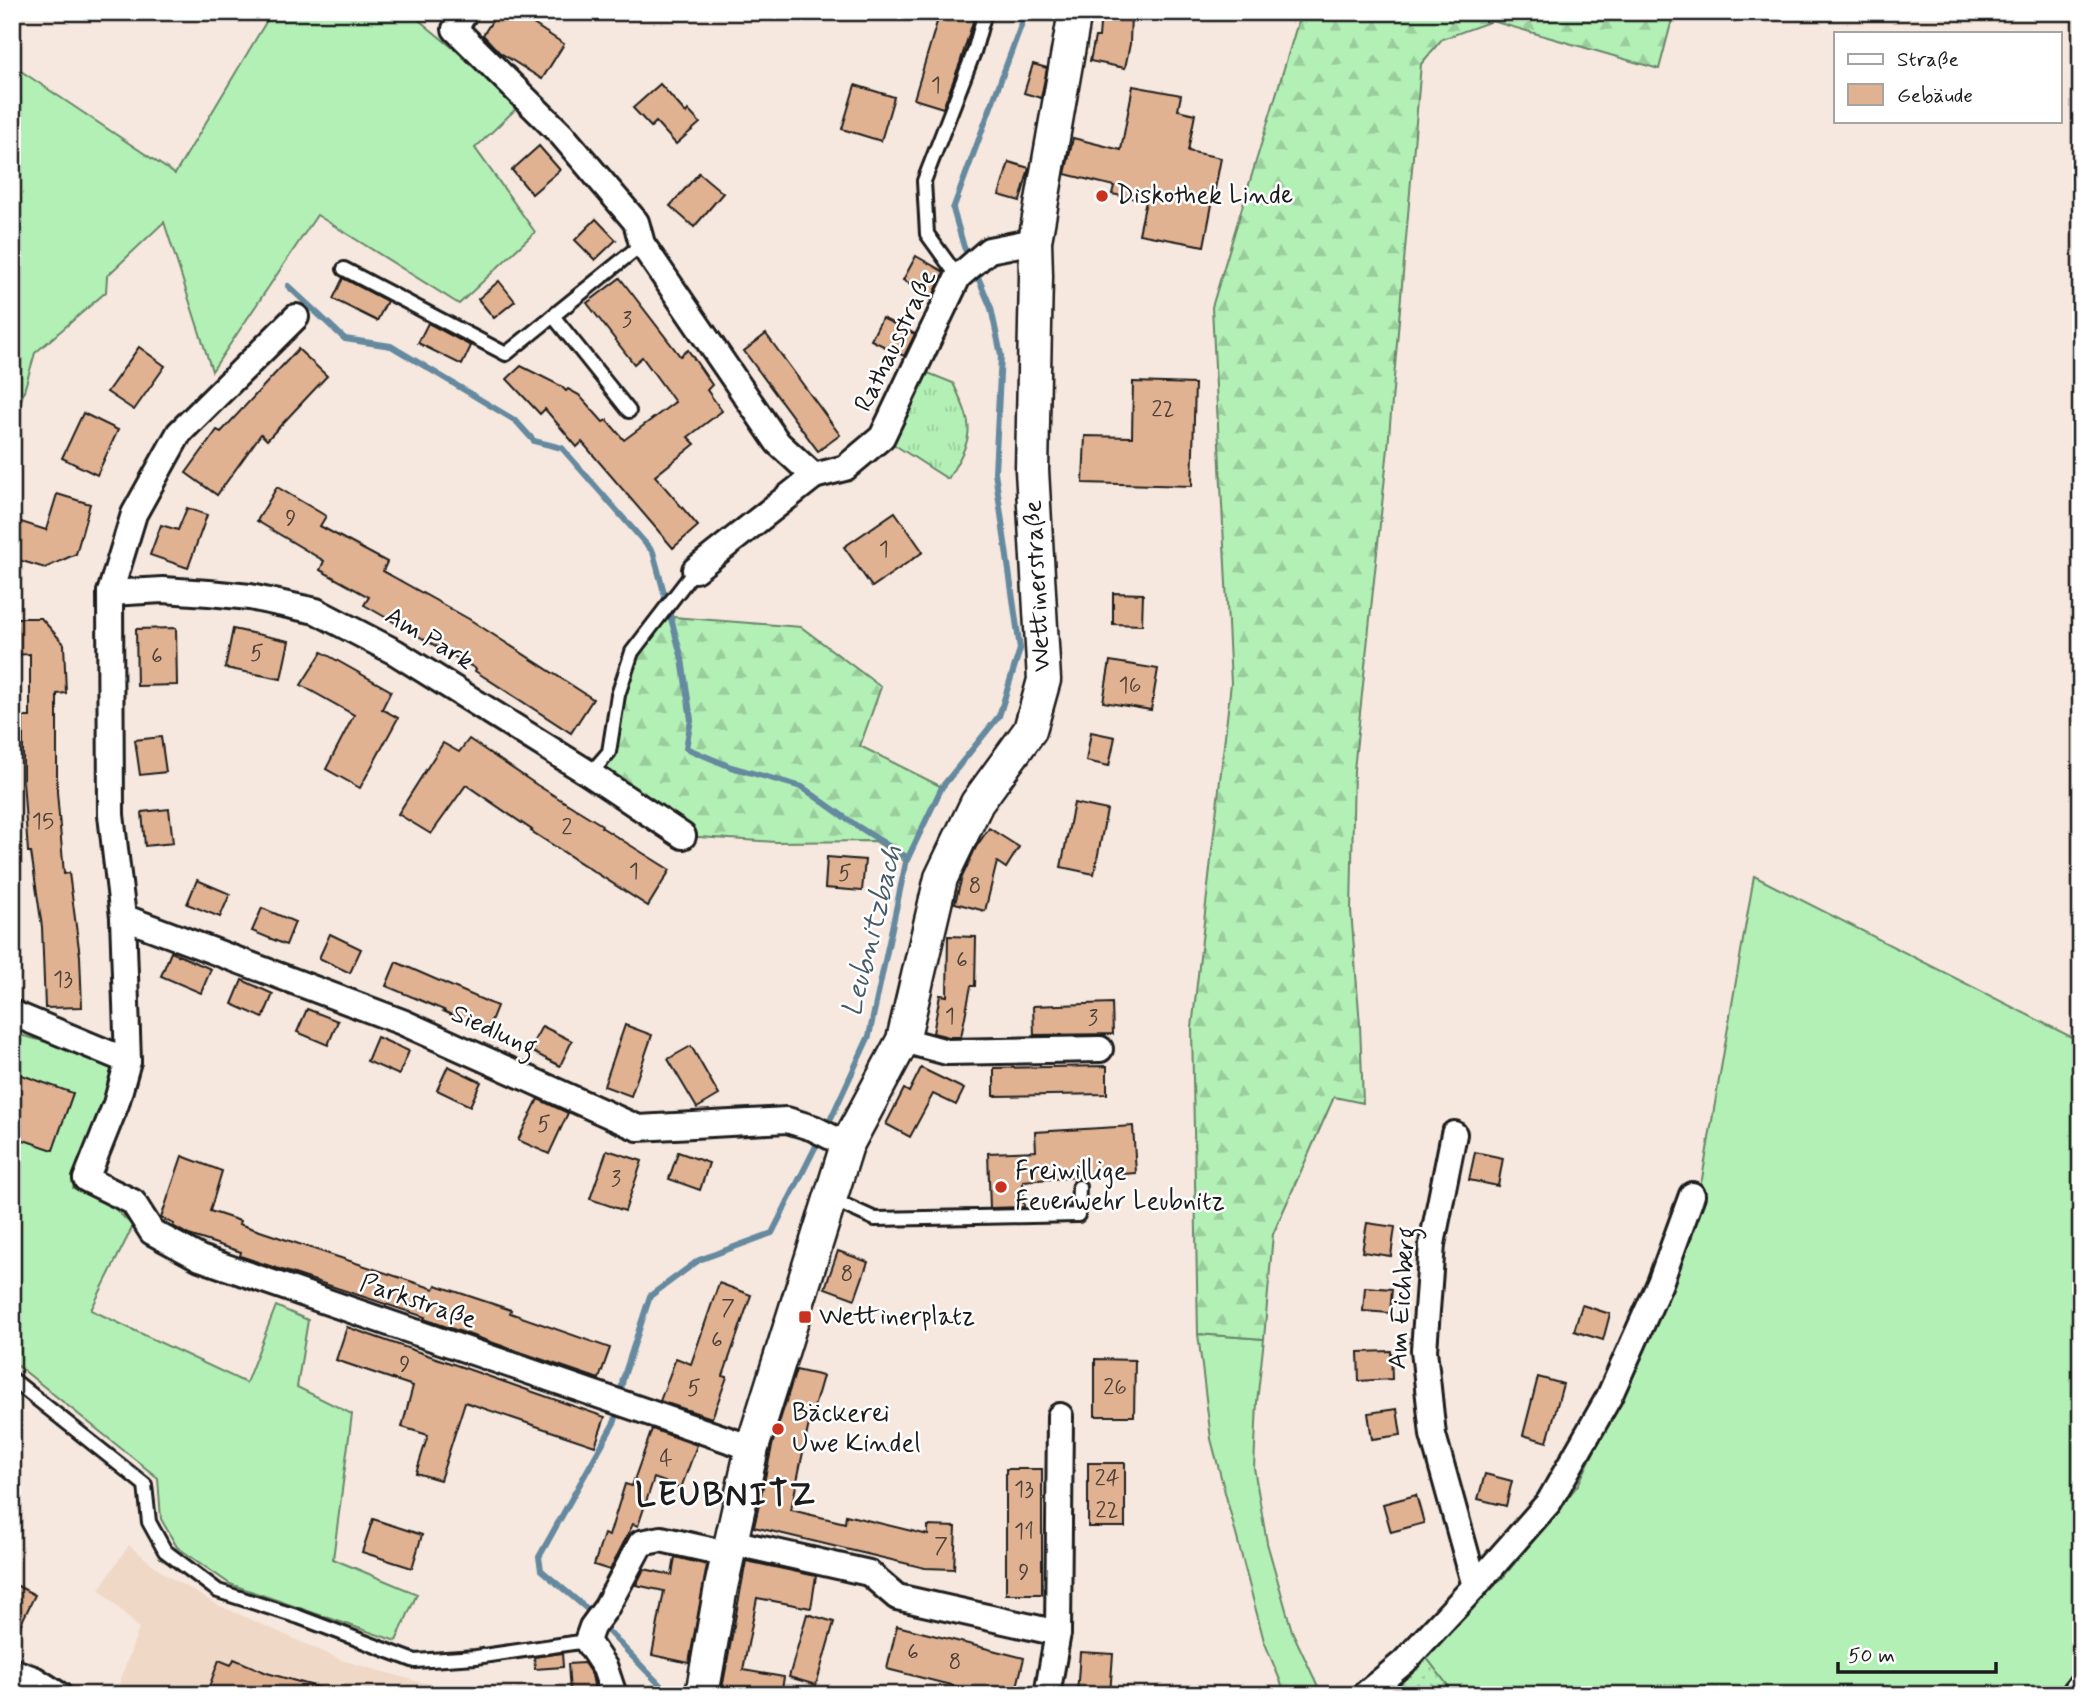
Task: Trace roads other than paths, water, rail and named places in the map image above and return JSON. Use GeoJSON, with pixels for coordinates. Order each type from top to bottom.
{"type":"FeatureCollection","features":[{"type":"Feature","properties":{"kind":"street","name":"Wettinerstraße"},"geometry":{"type":"LineString","coordinates":[[831,1199],[842,1142],[903,1040],[941,878],[977,803],[1030,730],[1044,680],[1032,470],[1037,276],[1035,241],[1074,12]]}},
{"type":"Feature","properties":{"kind":"street"},"geometry":{"type":"LineString","coordinates":[[460,21],[636,222],[642,244],[778,443],[814,476]]}},
{"type":"Feature","properties":{"kind":"street","name":"Rathausstraße"},"geometry":{"type":"LineString","coordinates":[[695,570],[814,476],[845,468],[882,437],[961,274],[989,250],[1035,241]]}},
{"type":"Feature","properties":{"kind":"street"},"geometry":{"type":"LineString","coordinates":[[12,1013],[128,1061],[123,917],[111,816],[110,593],[134,514],[179,433],[296,317]]}},
{"type":"Feature","properties":{"kind":"street","name":"Am Park"},"geometry":{"type":"LineString","coordinates":[[110,593],[163,590],[209,593],[250,597],[316,611],[395,652],[590,774],[683,836]]}},
{"type":"Feature","properties":{"kind":"street","name":"Siedlung"},"geometry":{"type":"LineString","coordinates":[[123,917],[402,1021],[639,1128],[787,1119],[842,1142]]}},
{"type":"Feature","properties":{"kind":"street"},"geometry":{"type":"LineString","coordinates":[[903,1040],[947,1052],[1100,1049]]}},
{"type":"Feature","properties":{"kind":"street","name":"Parkstraße"},"geometry":{"type":"LineString","coordinates":[[128,1061],[116,1104],[86,1179],[133,1202],[152,1232],[200,1258],[752,1448]]}},
{"type":"Feature","properties":{"kind":"street","name":"Am Eichberg"},"geometry":{"type":"LineString","coordinates":[[1454,1134],[1432,1244],[1424,1350],[1433,1436],[1475,1586]]}},
{"type":"Feature","properties":{"kind":"street"},"geometry":{"type":"LineString","coordinates":[[1364,1695],[1404,1662],[1549,1502],[1609,1397],[1660,1283],[1692,1195]]}},
{"type":"Feature","properties":{"kind":"street"},"geometry":{"type":"LineString","coordinates":[[702,1695],[729,1548],[752,1448],[831,1199]]}},
{"type":"Feature","properties":{"kind":"street"},"geometry":{"type":"LineString","coordinates":[[1047,1695],[1058,1633],[1060,1416]]}},
{"type":"Feature","properties":{"kind":"street"},"geometry":{"type":"LineString","coordinates":[[614,1695],[595,1625],[641,1543],[661,1539],[869,1573],[897,1597],[1058,1633]]}},
{"type":"Feature","properties":{"kind":"street"},"geometry":{"type":"LineString","coordinates":[[12,1671],[34,1679],[59,1695]]}},
{"type":"Feature","properties":{"kind":"street"},"geometry":{"type":"LineString","coordinates":[[2073,1695],[2081,1684]]}},
{"type":"Feature","properties":{"kind":"lane"},"geometry":{"type":"LineString","coordinates":[[961,274],[927,234],[925,181],[974,52],[985,12]]}},
{"type":"Feature","properties":{"kind":"lane"},"geometry":{"type":"LineString","coordinates":[[344,270],[506,354],[642,244]]}},
{"type":"Feature","properties":{"kind":"lane"},"geometry":{"type":"LineString","coordinates":[[553,316],[629,411]]}},
{"type":"Feature","properties":{"kind":"lane"},"geometry":{"type":"LineString","coordinates":[[590,774],[609,752],[618,695],[632,652],[695,570]]}},
{"type":"Feature","properties":{"kind":"lane"},"geometry":{"type":"LineString","coordinates":[[831,1199],[875,1219],[1078,1216],[1079,1186]]}},
{"type":"Feature","properties":{"kind":"lane"},"geometry":{"type":"LineString","coordinates":[[12,1379],[145,1485],[149,1522],[165,1551],[218,1591],[299,1617],[415,1661],[476,1657],[595,1625]]}},
{"type":"Feature","properties":{"kind":"waterway","name":"Leubnitzbach"},"geometry":{"type":"LineString","coordinates":[[971,260],[964,247],[953,209],[1026,12]]}},
{"type":"Feature","properties":{"kind":"waterway","name":"Leubnitzbach"},"geometry":{"type":"LineString","coordinates":[[826,1129],[869,1036],[906,862],[942,787],[999,716],[1020,649],[995,472],[1001,355],[991,308],[975,270]]}},
{"type":"Feature","properties":{"kind":"waterway"},"geometry":{"type":"LineString","coordinates":[[288,286],[345,339],[391,346],[516,421],[534,441],[562,448],[653,552],[682,659],[691,720],[686,748],[731,767],[802,787],[908,858]]}},
{"type":"Feature","properties":{"kind":"waterway","name":"Leubnitzbach"},"geometry":{"type":"LineString","coordinates":[[620,1396],[650,1296],[699,1260],[772,1233],[820,1138]]}},
{"type":"Feature","properties":{"kind":"waterway","name":"Leubnitzbach"},"geometry":{"type":"LineString","coordinates":[[593,1614],[541,1570],[539,1557],[615,1421],[618,1407]]}},
{"type":"Feature","properties":{"kind":"waterway","name":"Leubnitzbach"},"geometry":{"type":"LineString","coordinates":[[602,1625],[662,1687],[663,1695]]}},
{"type":"Feature","properties":{"kind":"place","name":"Diskothek Linde"},"geometry":{"type":"Point","coordinates":[1102,196]}},
{"type":"Feature","properties":{"kind":"place","name":"Freiwillige Feuerwehr Leubnitz"},"geometry":{"type":"Point","coordinates":[1001,1187]}},
{"type":"Feature","properties":{"kind":"place","name":"Wettinerplatz"},"geometry":{"type":"Point","coordinates":[805,1317]}},
{"type":"Feature","properties":{"kind":"place","name":"Bäckerei Uwe Kindel"},"geometry":{"type":"Point","coordinates":[778,1429]}},
{"type":"Feature","properties":{"kind":"district","name":"LEUBNITZ"},"geometry":{"type":"Point","coordinates":[726,1496]}}]}
